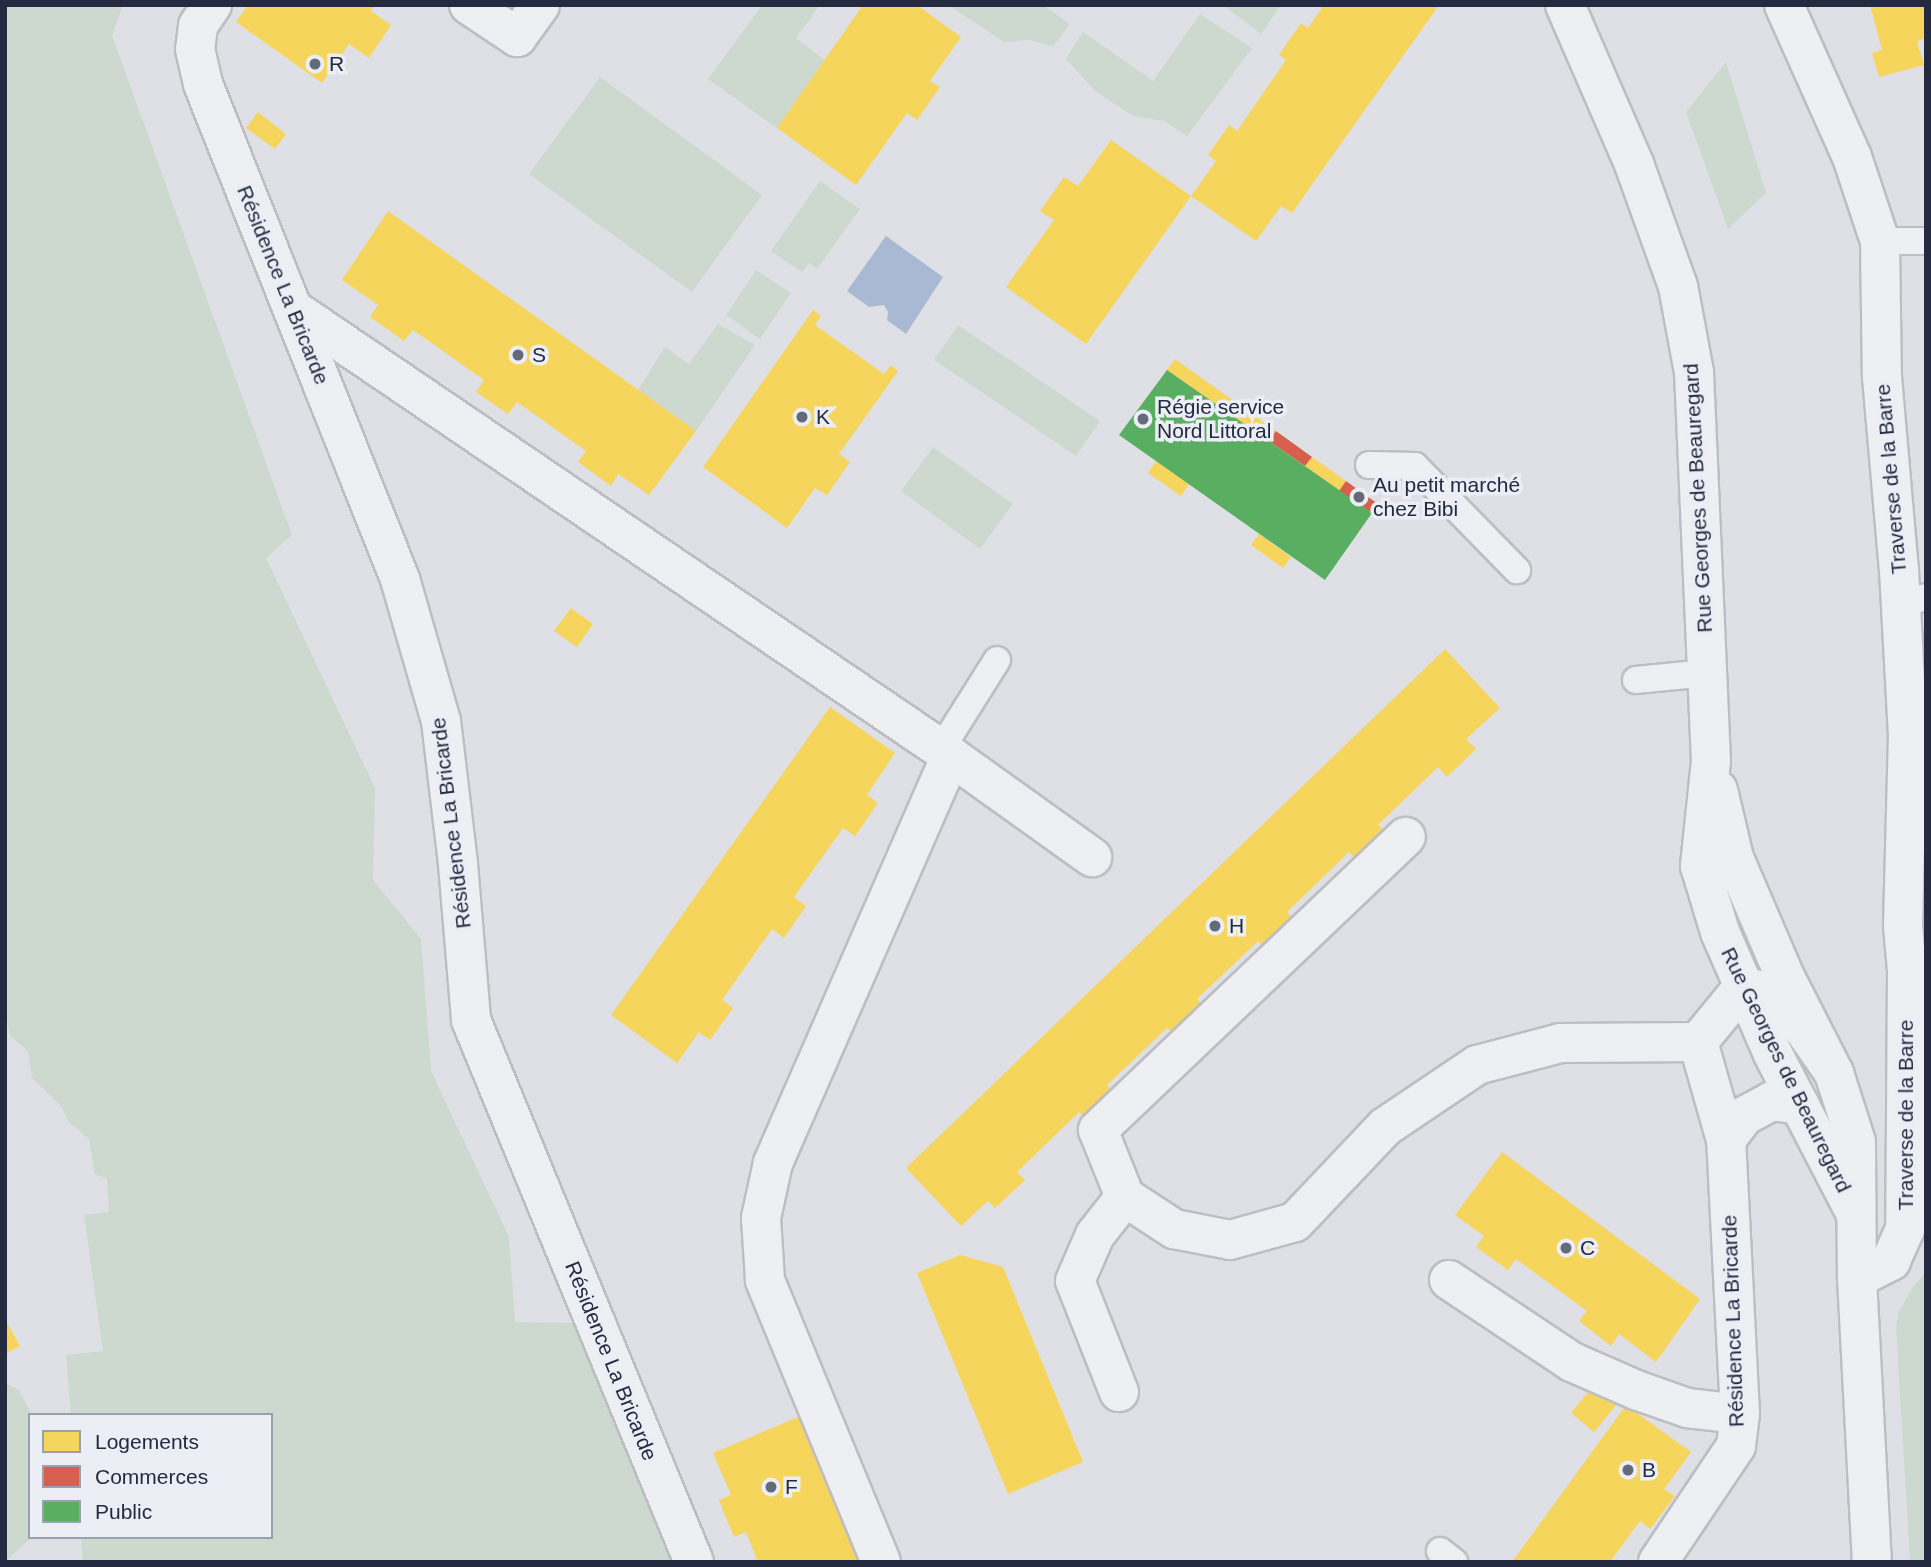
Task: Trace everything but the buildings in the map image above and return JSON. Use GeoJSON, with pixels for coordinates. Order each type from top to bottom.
{"type":"FeatureCollection","features":[{"type":"Feature","properties":{"kind":"street","name":"Résidence La Bricarde"},"geometry":{"type":"LineString","coordinates":[[212,5],[198,26],[196,38],[195,50],[203,84],[400,579],[441,722],[458,864],[471,1020],[694,1562]]}},
{"type":"Feature","properties":{"kind":"street"},"geometry":{"type":"LineString","coordinates":[[469,5],[517,37],[540,5]]}},
{"type":"Feature","properties":{"kind":"street","name":"Rue Georges de Beauregard"},"geometry":{"type":"LineString","coordinates":[[1565,5],[1634,164],[1678,286],[1694,372],[1711,761],[1700,866],[1720,932],[1744,986],[1800,1105],[1856,1214]]}},
{"type":"Feature","properties":{"kind":"street","name":"Traverse de la Barre"},"geometry":{"type":"LineString","coordinates":[[1784,5],[1852,157],[1880,241],[1881,377],[1913,600],[1903,926],[1916,973],[1905,1229],[1891,1261],[1857,1278]]}},
{"type":"Feature","properties":{"kind":"street"},"geometry":{"type":"LineString","coordinates":[[293,309],[946,753],[1092,857]]}},
{"type":"Feature","properties":{"kind":"street"},"geometry":{"type":"LineString","coordinates":[[881,1562],[765,1280],[761,1218],[772,1163],[946,753]]}},
{"type":"Feature","properties":{"kind":"street","name":"Rue Georges de Beauregard"},"geometry":{"type":"LineString","coordinates":[[1711,761],[1734,858],[1785,977],[1834,1073],[1856,1142],[1857,1278],[1872,1562]]}},
{"type":"Feature","properties":{"kind":"street"},"geometry":{"type":"LineString","coordinates":[[1406,837],[1098,1130],[1125,1198],[1174,1229],[1230,1240],[1295,1222],[1385,1127],[1478,1065],[1560,1043],[1698,1042],[1744,986],[1768,993],[1802,1027],[1834,1073]]}},
{"type":"Feature","properties":{"kind":"street","name":"Résidence La Bricarde"},"geometry":{"type":"LineString","coordinates":[[1658,1562],[1736,1446],[1740,1415],[1726,1140],[1698,1042]]}},
{"type":"Feature","properties":{"kind":"street"},"geometry":{"type":"LineString","coordinates":[[1726,1140],[1744,1116],[1772,1101],[1800,1105]]}},
{"type":"Feature","properties":{"kind":"street"},"geometry":{"type":"LineString","coordinates":[[1119,1392],[1075,1282],[1095,1235],[1125,1198]]}},
{"type":"Feature","properties":{"kind":"street"},"geometry":{"type":"LineString","coordinates":[[1449,1280],[1572,1362],[1686,1408],[1740,1415]]}},
{"type":"Feature","properties":{"kind":"lane"},"geometry":{"type":"LineString","coordinates":[[1880,241],[1926,241]]}},
{"type":"Feature","properties":{"kind":"lane"},"geometry":{"type":"LineString","coordinates":[[1369,465],[1415,466],[1517,570]]}},
{"type":"Feature","properties":{"kind":"lane"},"geometry":{"type":"LineString","coordinates":[[946,753],[998,660]]}},
{"type":"Feature","properties":{"kind":"lane"},"geometry":{"type":"LineString","coordinates":[[1636,680],[1707,673]]}},
{"type":"Feature","properties":{"kind":"shaded area"},"geometry":{"type":"Polygon","coordinates":[[[5,5],[123,5],[112,35],[292,535],[266,558],[375,788],[373,880],[421,939],[431,1071],[509,1237],[515,1322],[576,1323],[673,1562],[83,1562],[81,1539],[273,1539],[273,1413],[71,1413],[66,1355],[103,1351],[84,1215],[109,1212],[107,1179],[95,1174],[89,1139],[69,1122],[61,1106],[32,1078],[28,1051],[10,1036],[5,1009],[5,5]]]}},
{"type":"Feature","properties":{"kind":"shaded area"},"geometry":{"type":"Polygon","coordinates":[[[762,5],[820,5],[796,38],[825,60],[777,128],[708,79],[762,5]]]}},
{"type":"Feature","properties":{"kind":"shaded area"},"geometry":{"type":"Polygon","coordinates":[[[948,5],[1043,5],[1070,24],[1053,47],[1030,40],[1004,42],[948,5]]]}},
{"type":"Feature","properties":{"kind":"shaded area"},"geometry":{"type":"Polygon","coordinates":[[[1223,5],[1281,5],[1261,34],[1223,5]]]}},
{"type":"Feature","properties":{"kind":"shaded area"},"geometry":{"type":"Polygon","coordinates":[[[1200,14],[1252,48],[1187,136],[1164,121],[1133,116],[1095,91],[1066,59],[1083,32],[1153,81],[1200,14]]]}},
{"type":"Feature","properties":{"kind":"shaded area"},"geometry":{"type":"Polygon","coordinates":[[[1726,62],[1766,193],[1728,229],[1686,112],[1726,62]]]}},
{"type":"Feature","properties":{"kind":"shaded area"},"geometry":{"type":"Polygon","coordinates":[[[600,77],[762,195],[692,292],[529,174],[600,77]]]}},
{"type":"Feature","properties":{"kind":"shaded area"},"geometry":{"type":"Polygon","coordinates":[[[820,181],[860,209],[817,269],[809,263],[802,272],[771,251],[820,181]]]}},
{"type":"Feature","properties":{"kind":"shaded area"},"geometry":{"type":"Polygon","coordinates":[[[756,270],[791,293],[760,339],[726,315],[756,270]]]}},
{"type":"Feature","properties":{"kind":"shaded area"},"geometry":{"type":"Polygon","coordinates":[[[718,324],[755,345],[696,431],[638,390],[665,347],[689,364],[718,324]]]}},
{"type":"Feature","properties":{"kind":"shaded area"},"geometry":{"type":"Polygon","coordinates":[[[958,325],[1100,421],[1076,456],[934,360],[958,325]]]}},
{"type":"Feature","properties":{"kind":"shaded area"},"geometry":{"type":"Polygon","coordinates":[[[933,447],[1013,504],[980,549],[901,491],[933,447]]]}},
{"type":"Feature","properties":{"kind":"shaded area"},"geometry":{"type":"Polygon","coordinates":[[[1926,1272],[1926,1562],[1910,1562],[1896,1328],[1898,1314],[1912,1288],[1926,1272]]]}},
{"type":"Feature","properties":{"kind":"shaded area"},"geometry":{"type":"Polygon","coordinates":[[[5,1383],[19,1390],[31,1413],[28,1413],[30,1539],[5,1562],[5,1383]]]}},
{"type":"Feature","properties":{"kind":"water"},"geometry":{"type":"Polygon","coordinates":[[[886,236],[943,277],[906,334],[887,320],[888,312],[884,305],[869,307],[847,291],[886,236]]]}},
{"type":"Feature","properties":{"kind":"place","name":"R"},"geometry":{"type":"Point","coordinates":[315,64]}},
{"type":"Feature","properties":{"kind":"place","name":"S"},"geometry":{"type":"Point","coordinates":[518,355]}},
{"type":"Feature","properties":{"kind":"place","name":"K"},"geometry":{"type":"Point","coordinates":[802,417]}},
{"type":"Feature","properties":{"kind":"place","name":"Régie service Nord Littoral"},"geometry":{"type":"Point","coordinates":[1143,419]}},
{"type":"Feature","properties":{"kind":"place","name":"Au petit marché chez Bibi"},"geometry":{"type":"Point","coordinates":[1359,497]}},
{"type":"Feature","properties":{"kind":"place","name":"H"},"geometry":{"type":"Point","coordinates":[1215,926]}},
{"type":"Feature","properties":{"kind":"place","name":"C"},"geometry":{"type":"Point","coordinates":[1566,1248]}},
{"type":"Feature","properties":{"kind":"place","name":"B"},"geometry":{"type":"Point","coordinates":[1628,1470]}},
{"type":"Feature","properties":{"kind":"place","name":"F"},"geometry":{"type":"Point","coordinates":[771,1487]}}]}
